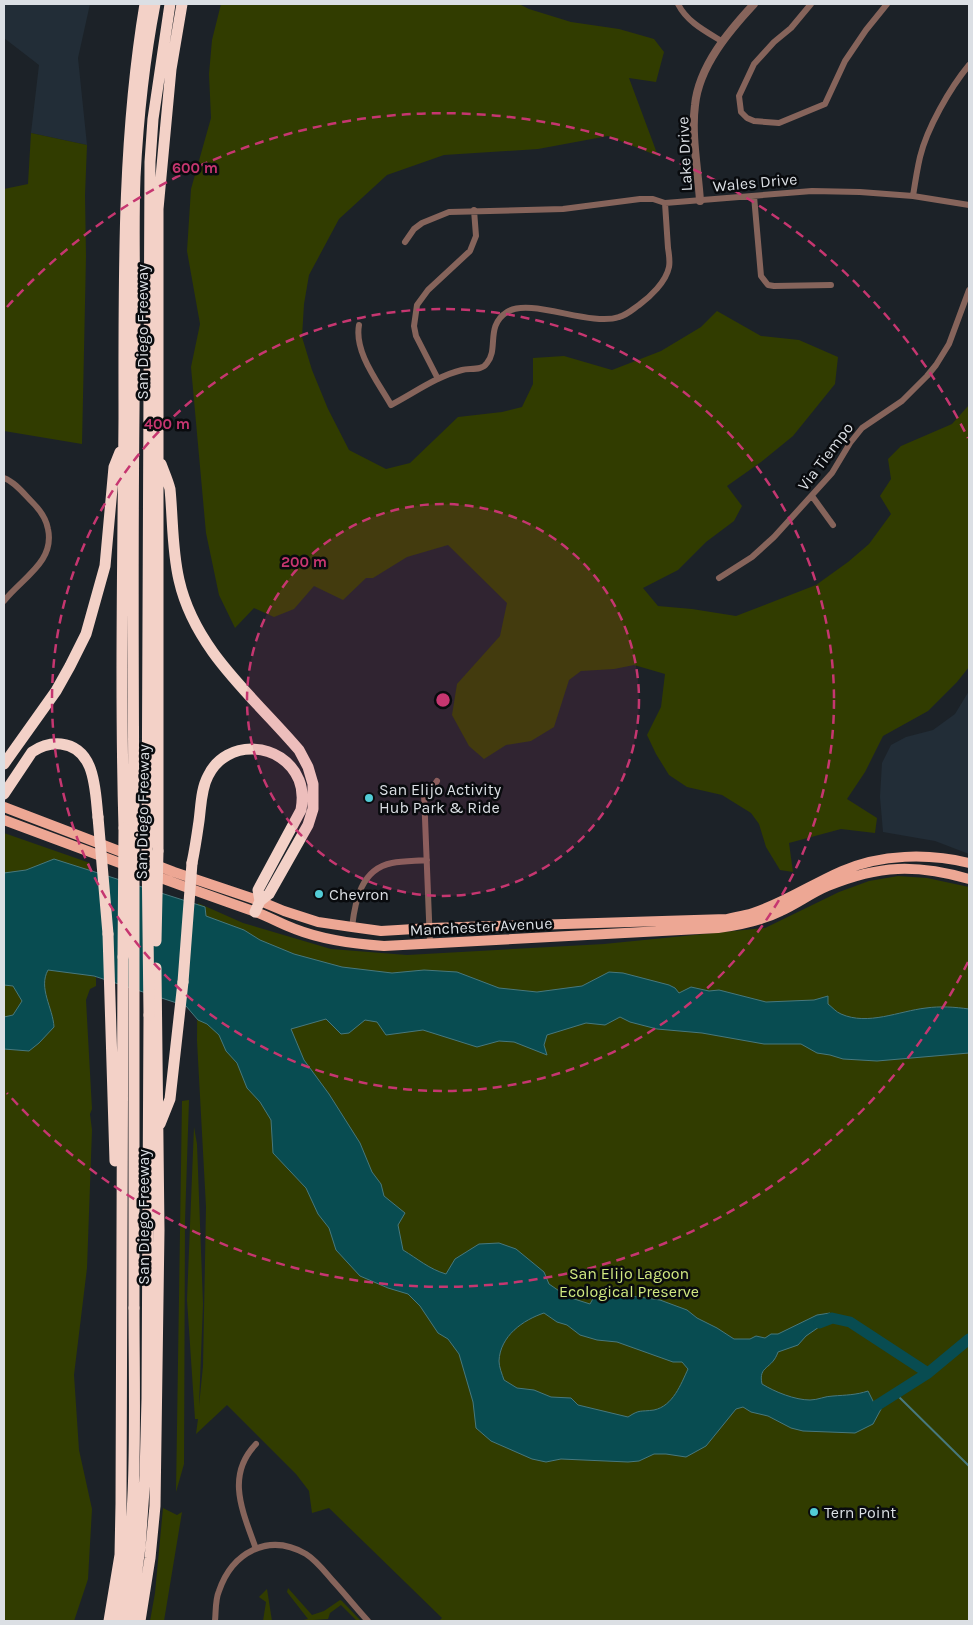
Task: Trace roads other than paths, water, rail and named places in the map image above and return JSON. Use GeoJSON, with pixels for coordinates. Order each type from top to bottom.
{"type":"FeatureCollection","features":[{"type":"Feature","properties":{"kind":"highway","name":"San Diego Freeway"},"geometry":{"type":"LineString","coordinates":[[109,1621],[120,1555],[121,1305],[129,829],[122,769],[125,216],[132,90],[145,4]]}},
{"type":"Feature","properties":{"kind":"highway"},"geometry":{"type":"LineString","coordinates":[[119,1621],[130,1542],[134,1453],[129,829],[136,259],[134,213],[139,114],[155,4]]}},
{"type":"Feature","properties":{"kind":"highway"},"geometry":{"type":"LineString","coordinates":[[152,849],[150,162],[153,119],[170,4]]}},
{"type":"Feature","properties":{"kind":"highway","name":"San Diego Freeway"},"geometry":{"type":"LineString","coordinates":[[140,1621],[150,1558],[155,1506],[159,1304],[158,1128],[153,1016],[152,849],[158,455],[158,210],[171,69],[182,4]]}},
{"type":"Feature","properties":{"kind":"highway"},"geometry":{"type":"LineString","coordinates":[[4,764],[56,691],[86,634],[105,566],[114,467],[123,443]]}},
{"type":"Feature","properties":{"kind":"highway"},"geometry":{"type":"LineString","coordinates":[[158,455],[170,487],[174,559],[186,607],[200,634],[220,663],[299,750],[308,766],[313,784],[313,809],[308,825],[269,894],[258,906]]}},
{"type":"Feature","properties":{"kind":"highway"},"geometry":{"type":"LineString","coordinates":[[4,794],[32,752],[52,743],[66,745],[81,753],[88,762],[94,778],[108,934],[121,1305]]}},
{"type":"Feature","properties":{"kind":"highway"},"geometry":{"type":"LineString","coordinates":[[158,1128],[170,1099],[179,1025],[192,862],[203,789],[208,776],[216,765],[225,757],[238,750],[266,750],[278,756],[289,764],[299,779],[303,796],[302,810],[258,890],[258,906]]}},
{"type":"Feature","properties":{"kind":"highway"},"geometry":{"type":"LineString","coordinates":[[130,1621],[140,1547],[146,1457],[153,1016]]}},
{"type":"Feature","properties":{"kind":"main road","name":"Manchester Avenue"},"geometry":{"type":"LineString","coordinates":[[4,808],[258,906],[297,930],[327,939],[384,946],[718,928],[748,924],[780,912],[826,887],[853,877],[883,870],[909,868],[939,870],[969,879]]}},
{"type":"Feature","properties":{"kind":"main road","name":"Manchester Avenue"},"geometry":{"type":"LineString","coordinates":[[4,820],[212,898],[284,911],[318,922],[382,931],[727,920],[754,913],[843,870],[875,860],[903,857],[934,857],[969,863]]}},
{"type":"Feature","properties":{"kind":"street"},"geometry":{"type":"LineString","coordinates":[[678,4],[682,12],[698,27],[723,42]]}},
{"type":"Feature","properties":{"kind":"street","name":"Lake Drive"},"geometry":{"type":"LineString","coordinates":[[700,201],[694,122],[695,103],[703,74],[733,27],[754,4]]}},
{"type":"Feature","properties":{"kind":"street"},"geometry":{"type":"LineString","coordinates":[[812,4],[754,64],[739,96],[741,112],[754,122],[779,123],[825,104],[845,60],[886,4]]}},
{"type":"Feature","properties":{"kind":"street"},"geometry":{"type":"LineString","coordinates":[[913,196],[920,156],[938,112],[969,65]]}},
{"type":"Feature","properties":{"kind":"street","name":"Wales Drive"},"geometry":{"type":"LineString","coordinates":[[405,242],[414,230],[430,218],[449,212],[563,209],[640,199],[653,199],[665,203],[812,192],[860,192],[913,196],[969,206]]}},
{"type":"Feature","properties":{"kind":"street"},"geometry":{"type":"LineString","coordinates":[[754,196],[761,276],[768,285],[831,285]]}},
{"type":"Feature","properties":{"kind":"street"},"geometry":{"type":"LineString","coordinates":[[359,325],[358,341],[362,352],[391,405],[438,379],[462,370],[479,368],[487,364],[492,354],[492,334],[498,320],[508,311],[524,307],[602,320],[618,318],[647,299],[664,279],[670,266],[665,203]]}},
{"type":"Feature","properties":{"kind":"street"},"geometry":{"type":"LineString","coordinates":[[438,379],[416,336],[414,326],[416,305],[428,290],[470,251],[476,236],[474,210]]}},
{"type":"Feature","properties":{"kind":"street","name":"Via Tiempo"},"geometry":{"type":"LineString","coordinates":[[719,578],[752,557],[774,538],[832,473],[850,443],[862,428],[902,400],[927,376],[949,344],[969,290]]}},
{"type":"Feature","properties":{"kind":"street"},"geometry":{"type":"LineString","coordinates":[[4,478],[15,485],[41,511],[46,521],[50,538],[49,547],[43,560],[4,601]]}},
{"type":"Feature","properties":{"kind":"street"},"geometry":{"type":"LineString","coordinates":[[812,496],[832,524]]}},
{"type":"Feature","properties":{"kind":"street"},"geometry":{"type":"LineString","coordinates":[[430,944],[424,793],[437,781]]}},
{"type":"Feature","properties":{"kind":"street"},"geometry":{"type":"LineString","coordinates":[[352,928],[359,890],[372,873],[391,863],[427,860]]}},
{"type":"Feature","properties":{"kind":"street"},"geometry":{"type":"LineString","coordinates":[[256,1444],[250,1450],[240,1469],[238,1485],[241,1505],[256,1549]]}},
{"type":"Feature","properties":{"kind":"street"},"geometry":{"type":"LineString","coordinates":[[215,1621],[218,1593],[227,1572],[239,1558],[256,1549],[267,1546],[296,1549],[308,1555],[368,1621]]}},
{"type":"Feature","properties":{"kind":"water"},"geometry":{"type":"Polygon","coordinates":[[[54,859],[205,907],[206,916],[244,930],[260,940],[294,954],[342,967],[392,973],[424,970],[457,972],[499,988],[537,992],[582,986],[609,972],[623,973],[669,985],[679,993],[691,987],[709,991],[719,990],[766,1002],[814,1000],[828,996],[828,1004],[837,1012],[862,1019],[884,1017],[931,1007],[969,1009],[969,1053],[877,1061],[843,1059],[817,1053],[801,1044],[764,1044],[702,1033],[657,1029],[630,1022],[620,1017],[605,1025],[586,1023],[547,1035],[544,1045],[547,1055],[514,1042],[499,1041],[477,1047],[423,1030],[386,1035],[377,1022],[365,1020],[349,1033],[341,1034],[326,1019],[291,1029],[304,1060],[329,1094],[360,1143],[372,1172],[381,1184],[384,1196],[405,1213],[398,1225],[403,1250],[429,1267],[446,1274],[455,1259],[479,1244],[499,1243],[516,1249],[544,1272],[549,1284],[568,1297],[590,1304],[595,1295],[607,1293],[622,1298],[631,1296],[660,1300],[687,1310],[697,1318],[734,1339],[750,1339],[756,1336],[765,1338],[771,1334],[778,1334],[817,1315],[830,1313],[832,1318],[806,1336],[798,1345],[778,1352],[762,1374],[762,1384],[785,1395],[804,1400],[868,1391],[874,1403],[881,1401],[885,1397],[887,1398],[873,1424],[855,1433],[803,1431],[791,1428],[768,1416],[751,1412],[743,1407],[736,1409],[706,1446],[686,1457],[654,1454],[639,1461],[628,1462],[561,1459],[546,1462],[532,1459],[491,1441],[476,1428],[473,1402],[459,1354],[448,1339],[438,1333],[420,1306],[408,1294],[360,1276],[336,1250],[329,1228],[318,1214],[306,1188],[273,1153],[271,1120],[260,1102],[247,1088],[237,1063],[226,1051],[219,1035],[207,1024],[198,1020],[186,1006],[94,976],[48,970],[45,977],[45,991],[54,1027],[29,1051],[4,1049],[4,1017],[13,1015],[22,1001],[13,986],[4,985],[4,873],[26,870],[54,859]],[[544,1313],[528,1320],[514,1330],[500,1352],[499,1363],[504,1380],[517,1388],[534,1390],[551,1397],[571,1398],[578,1405],[628,1417],[638,1412],[661,1408],[666,1404],[676,1394],[688,1369],[682,1362],[673,1362],[617,1342],[597,1340],[580,1335],[567,1325],[557,1322],[544,1313]]]}},
{"type":"Feature","properties":{"kind":"waterway"},"geometry":{"type":"LineString","coordinates":[[819,1323],[832,1318],[850,1322],[928,1373]]}},
{"type":"Feature","properties":{"kind":"waterway"},"geometry":{"type":"LineString","coordinates":[[876,1406],[928,1373],[969,1339]]}},
{"type":"Feature","properties":{"kind":"waterway"},"geometry":{"type":"LineString","coordinates":[[895,1393],[969,1466]]}},
{"type":"Feature","properties":{"kind":"place","name":"San Elijo Activity Hub Park & Ride"},"geometry":{"type":"Point","coordinates":[369,798]}},
{"type":"Feature","properties":{"kind":"place","name":"Chevron"},"geometry":{"type":"Point","coordinates":[319,894]}},
{"type":"Feature","properties":{"kind":"place","name":"Tern Point"},"geometry":{"type":"Point","coordinates":[814,1512]}},
{"type":"Feature","properties":{"kind":"park label","name":"San Elijo Lagoon Ecological Preserve"},"geometry":{"type":"Point","coordinates":[629,1282]}}]}
